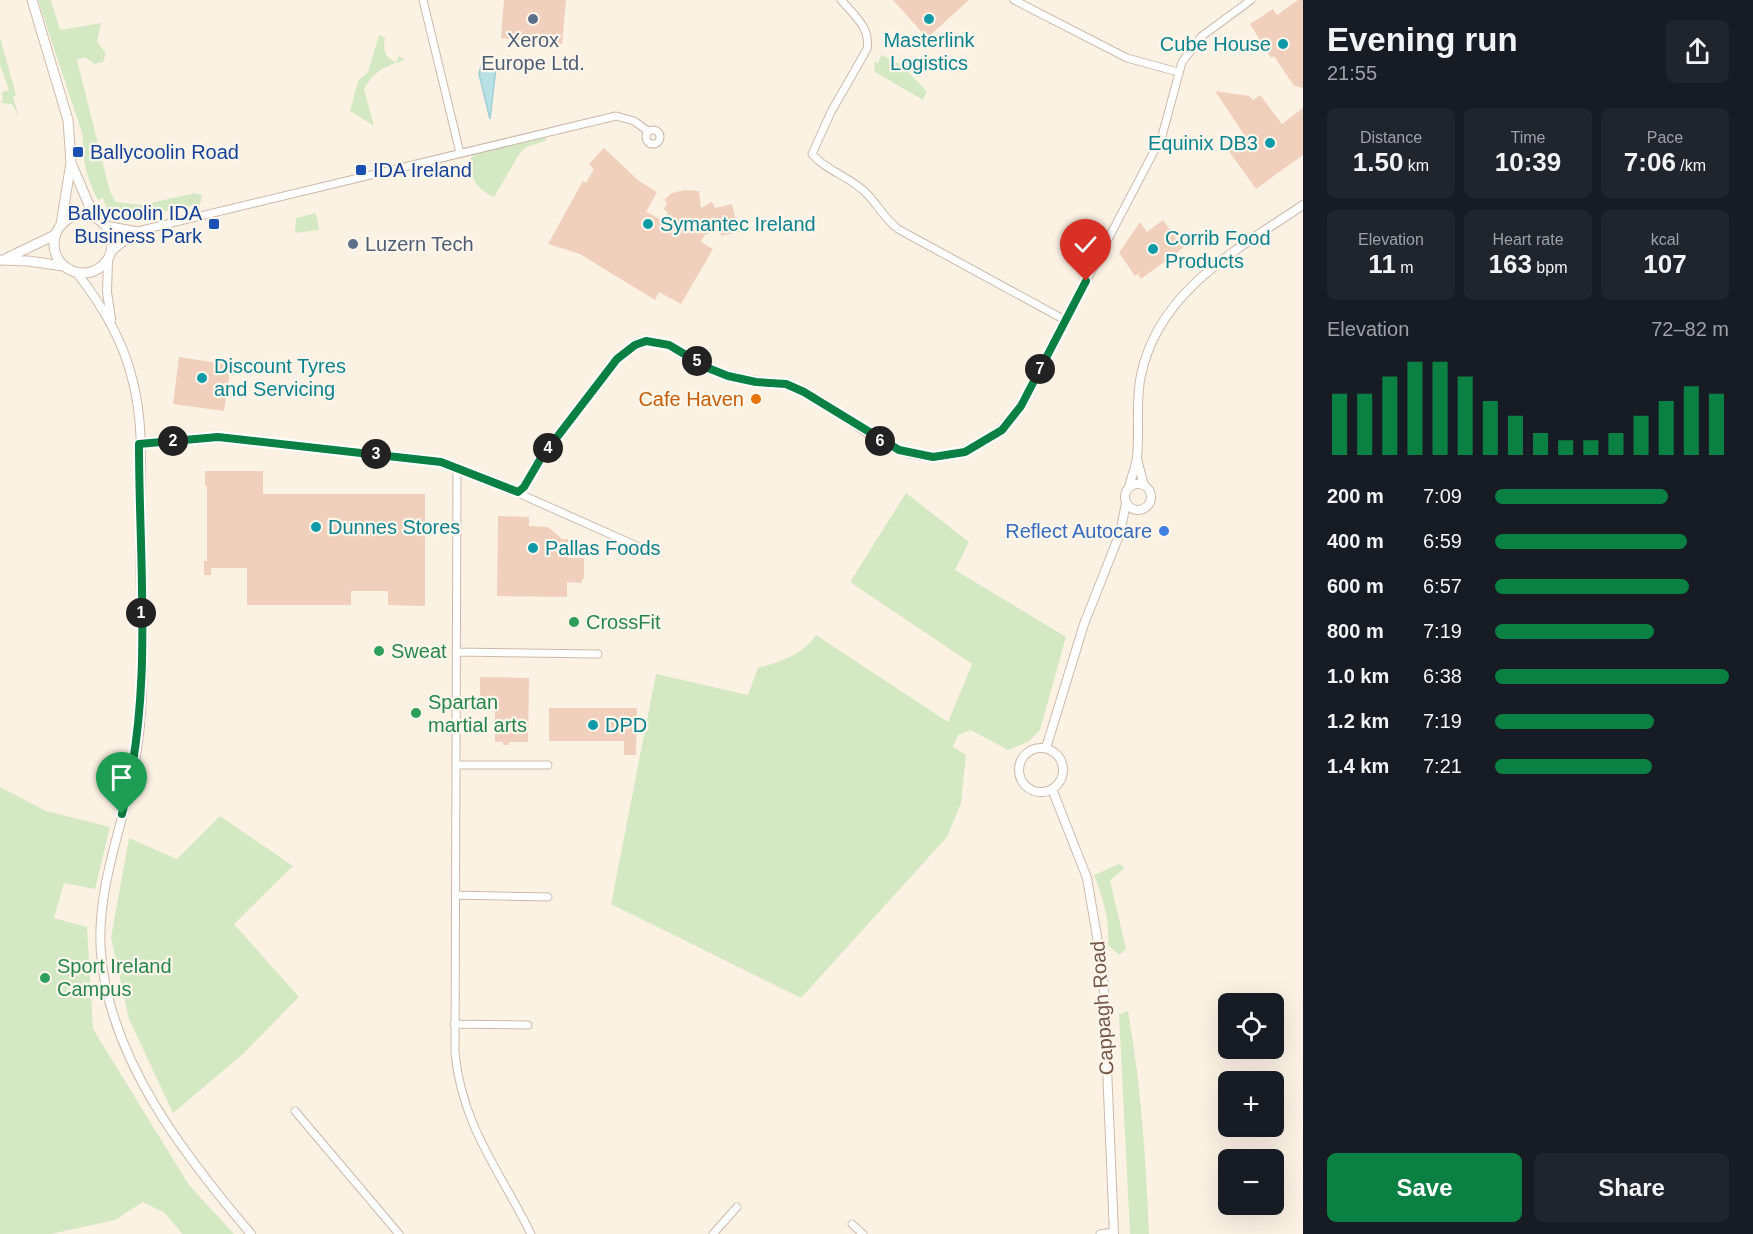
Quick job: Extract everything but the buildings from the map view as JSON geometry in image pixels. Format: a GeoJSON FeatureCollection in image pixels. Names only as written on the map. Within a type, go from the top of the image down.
{"type":"FeatureCollection","features":[{"type":"Feature","properties":{"kind":"main road"},"geometry":{"type":"LineString","coordinates":[[32,0],[68,120],[71,163],[61,224],[55,235],[54,251],[63,266]]}},
{"type":"Feature","properties":{"kind":"main road"},"geometry":{"type":"LineString","coordinates":[[3,260],[63,266],[77,273],[91,273],[110,256],[111,237],[105,225],[94,217],[71,163]]}},
{"type":"Feature","properties":{"kind":"main road"},"geometry":{"type":"LineString","coordinates":[[61,224],[76,216],[94,217]]}},
{"type":"Feature","properties":{"kind":"main road"},"geometry":{"type":"LineString","coordinates":[[3,260],[55,235]]}},
{"type":"Feature","properties":{"kind":"street"},"geometry":{"type":"LineString","coordinates":[[423,0],[460,153]]}},
{"type":"Feature","properties":{"kind":"street"},"geometry":{"type":"LineString","coordinates":[[841,0],[866,31],[869,37],[867,49],[831,112],[812,154],[817,161],[852,181],[867,194],[884,218],[898,229],[1065,321]]}},
{"type":"Feature","properties":{"kind":"street"},"geometry":{"type":"LineString","coordinates":[[1014,0],[1127,58],[1179,72]]}},
{"type":"Feature","properties":{"kind":"street"},"geometry":{"type":"LineString","coordinates":[[518,492],[524,487],[541,458],[617,359],[635,345],[646,341],[664,343],[708,368],[728,376],[756,382],[786,384],[804,392],[899,450],[942,456],[965,452],[1002,430],[1021,406],[1161,136],[1179,72],[1188,54],[1202,36],[1251,0]]}},
{"type":"Feature","properties":{"kind":"street"},"geometry":{"type":"LineString","coordinates":[[105,225],[138,231],[616,117],[634,121],[648,131]]}},
{"type":"Feature","properties":{"kind":"street"},"geometry":{"type":"LineString","coordinates":[[1144,486],[1137,459],[1136,408],[1141,375],[1160,325],[1195,282],[1303,205]]}},
{"type":"Feature","properties":{"kind":"street"},"geometry":{"type":"LineString","coordinates":[[138,231],[110,256],[106,292],[113,328],[134,384],[139,444],[142,696],[133,771],[101,916],[101,954],[115,1020],[140,1075],[173,1136],[252,1234]]}},
{"type":"Feature","properties":{"kind":"street"},"geometry":{"type":"LineString","coordinates":[[77,273],[113,328]]}},
{"type":"Feature","properties":{"kind":"street"},"geometry":{"type":"LineString","coordinates":[[139,444],[218,437],[441,462],[518,492],[639,547]]}},
{"type":"Feature","properties":{"kind":"street"},"geometry":{"type":"LineString","coordinates":[[1046,748],[1084,624],[1120,533],[1126,502],[1125,495],[1137,459]]}},
{"type":"Feature","properties":{"kind":"street"},"geometry":{"type":"LineString","coordinates":[[457,468],[454,1024],[457,1072],[465,1108],[472,1126],[531,1234]]}},
{"type":"Feature","properties":{"kind":"street"},"geometry":{"type":"LineString","coordinates":[[1120,533],[1138,510],[1147,506],[1150,498],[1149,491],[1144,486],[1137,484],[1129,488]]}},
{"type":"Feature","properties":{"kind":"street"},"geometry":{"type":"LineString","coordinates":[[1126,502],[1138,510]]}},
{"type":"Feature","properties":{"kind":"street"},"geometry":{"type":"LineString","coordinates":[[456,652],[598,654]]}},
{"type":"Feature","properties":{"kind":"street"},"geometry":{"type":"LineString","coordinates":[[1046,748],[1058,756],[1062,763],[1061,778],[1052,789],[1035,791],[1028,788],[1020,776],[1020,763],[1023,757],[1034,749],[1046,748]]}},
{"type":"Feature","properties":{"kind":"street"},"geometry":{"type":"LineString","coordinates":[[457,765],[548,765]]}},
{"type":"Feature","properties":{"kind":"street","name":"Cappagh Road"},"geometry":{"type":"LineString","coordinates":[[1052,789],[1087,878],[1102,972],[1114,1233]]}},
{"type":"Feature","properties":{"kind":"street"},"geometry":{"type":"LineString","coordinates":[[456,895],[548,897]]}},
{"type":"Feature","properties":{"kind":"street"},"geometry":{"type":"LineString","coordinates":[[454,1024],[528,1025]]}},
{"type":"Feature","properties":{"kind":"street"},"geometry":{"type":"LineString","coordinates":[[295,1111],[399,1234]]}},
{"type":"Feature","properties":{"kind":"street"},"geometry":{"type":"LineString","coordinates":[[713,1234],[737,1207]]}},
{"type":"Feature","properties":{"kind":"street"},"geometry":{"type":"LineString","coordinates":[[852,1224],[863,1234]]}},
{"type":"Feature","properties":{"kind":"street"},"geometry":{"type":"LineString","coordinates":[[1100,1234],[1114,1233]]}},
{"type":"Feature","properties":{"kind":"green space"},"geometry":{"type":"Polygon","coordinates":[[[38,0],[51,0],[60,30],[101,23],[97,42],[106,53],[103,62],[94,64],[85,57],[77,60],[110,192],[116,202],[142,205],[195,193],[202,195],[200,204],[123,220],[108,212],[103,198],[98,200],[86,169],[83,136],[38,0]]]}},
{"type":"Feature","properties":{"kind":"green space"},"geometry":{"type":"Polygon","coordinates":[[[379,35],[385,38],[384,49],[389,58],[396,62],[399,56],[405,60],[381,70],[364,89],[374,126],[350,111],[358,81],[368,72],[379,35]]]}},
{"type":"Feature","properties":{"kind":"green space"},"geometry":{"type":"Polygon","coordinates":[[[0,37],[16,95],[13,97],[19,117],[12,104],[0,103],[3,99],[2,92],[9,90],[0,65],[0,37]]]}},
{"type":"Feature","properties":{"kind":"green space"},"geometry":{"type":"Polygon","coordinates":[[[881,55],[902,65],[927,92],[923,100],[875,72],[874,62],[878,63],[881,55]]]}},
{"type":"Feature","properties":{"kind":"green space"},"geometry":{"type":"Polygon","coordinates":[[[546,137],[546,141],[526,147],[520,153],[494,197],[484,192],[474,180],[467,165],[474,154],[546,137]]]}},
{"type":"Feature","properties":{"kind":"green space"},"geometry":{"type":"Polygon","coordinates":[[[316,213],[319,230],[295,233],[296,218],[316,213]]]}},
{"type":"Feature","properties":{"kind":"green space"},"geometry":{"type":"Polygon","coordinates":[[[906,493],[969,542],[955,570],[1066,637],[1040,730],[1028,742],[1008,750],[971,730],[958,735],[953,747],[966,755],[961,803],[947,837],[801,998],[611,904],[656,674],[748,695],[758,668],[783,660],[798,652],[816,635],[948,722],[972,664],[850,582],[906,493]]]}},
{"type":"Feature","properties":{"kind":"green space","name":"Sport Ireland Campus"},"geometry":{"type":"Polygon","coordinates":[[[0,787],[46,811],[110,827],[95,889],[64,883],[54,918],[87,927],[93,1029],[189,1185],[234,1234],[182,1234],[165,1213],[143,1202],[115,1220],[51,1234],[0,1234],[0,787]]]}},
{"type":"Feature","properties":{"kind":"green space"},"geometry":{"type":"Polygon","coordinates":[[[220,816],[293,866],[234,924],[299,997],[242,1055],[173,1113],[129,1019],[111,938],[129,838],[177,859],[220,816]]]}},
{"type":"Feature","properties":{"kind":"green space"},"geometry":{"type":"Polygon","coordinates":[[[1119,864],[1125,868],[1110,880],[1126,949],[1119,955],[1108,945],[1105,909],[1094,875],[1119,864]]]}},
{"type":"Feature","properties":{"kind":"green space"},"geometry":{"type":"Polygon","coordinates":[[[1128,1011],[1142,1122],[1149,1234],[1130,1234],[1119,1014],[1128,1011]]]}},
{"type":"Feature","properties":{"kind":"water"},"geometry":{"type":"Polygon","coordinates":[[[481,66],[496,68],[490,119],[479,74],[481,66]]]}},
{"type":"Feature","properties":{"kind":"place","name":"Xerox Europe Ltd."},"geometry":{"type":"Point","coordinates":[533,19]}},
{"type":"Feature","properties":{"kind":"place","name":"Masterlink Logistics"},"geometry":{"type":"Point","coordinates":[929,19]}},
{"type":"Feature","properties":{"kind":"place","name":"Cube House"},"geometry":{"type":"Point","coordinates":[1283,44]}},
{"type":"Feature","properties":{"kind":"place","name":"Equinix DB3"},"geometry":{"type":"Point","coordinates":[1270,143]}},
{"type":"Feature","properties":{"kind":"place","name":"Ballycoolin Road"},"geometry":{"type":"Point","coordinates":[78,152]}},
{"type":"Feature","properties":{"kind":"place","name":"IDA Ireland"},"geometry":{"type":"Point","coordinates":[361,170]}},
{"type":"Feature","properties":{"kind":"place","name":"Ballycoolin IDA Business Park"},"geometry":{"type":"Point","coordinates":[214,224]}},
{"type":"Feature","properties":{"kind":"place","name":"Symantec Ireland"},"geometry":{"type":"Point","coordinates":[648,224]}},
{"type":"Feature","properties":{"kind":"place","name":"Luzern Tech"},"geometry":{"type":"Point","coordinates":[353,244]}},
{"type":"Feature","properties":{"kind":"place","name":"Corrib Food Products"},"geometry":{"type":"Point","coordinates":[1153,249]}},
{"type":"Feature","properties":{"kind":"place","name":"Discount Tyres and Servicing"},"geometry":{"type":"Point","coordinates":[202,378]}},
{"type":"Feature","properties":{"kind":"place","name":"Cafe Haven"},"geometry":{"type":"Point","coordinates":[756,399]}},
{"type":"Feature","properties":{"kind":"place","name":"Dunnes Stores"},"geometry":{"type":"Point","coordinates":[316,527]}},
{"type":"Feature","properties":{"kind":"place","name":"Reflect Autocare"},"geometry":{"type":"Point","coordinates":[1164,531]}},
{"type":"Feature","properties":{"kind":"place","name":"Pallas Foods"},"geometry":{"type":"Point","coordinates":[533,548]}},
{"type":"Feature","properties":{"kind":"place","name":"CrossFit"},"geometry":{"type":"Point","coordinates":[574,622]}},
{"type":"Feature","properties":{"kind":"place","name":"Sweat"},"geometry":{"type":"Point","coordinates":[379,651]}},
{"type":"Feature","properties":{"kind":"place","name":"Spartan martial arts"},"geometry":{"type":"Point","coordinates":[416,713]}},
{"type":"Feature","properties":{"kind":"place","name":"DPD"},"geometry":{"type":"Point","coordinates":[593,725]}},
{"type":"Feature","properties":{"kind":"place","name":"Sport Ireland Campus"},"geometry":{"type":"Point","coordinates":[45,978]}},
{"type":"Feature","properties":{"kind":"route"},"geometry":{"type":"LineString","coordinates":[[122,814],[133,771],[142,696],[139,444],[218,437],[441,462],[509,491],[518,492],[524,487],[533,468],[617,359],[626,350],[646,341],[669,345],[708,368],[728,376],[756,382],[786,384],[804,392],[885,444],[899,450],[933,457],[950,456],[965,452],[988,440],[1002,430],[1012,418],[1021,406],[1086,281]]}}]}
